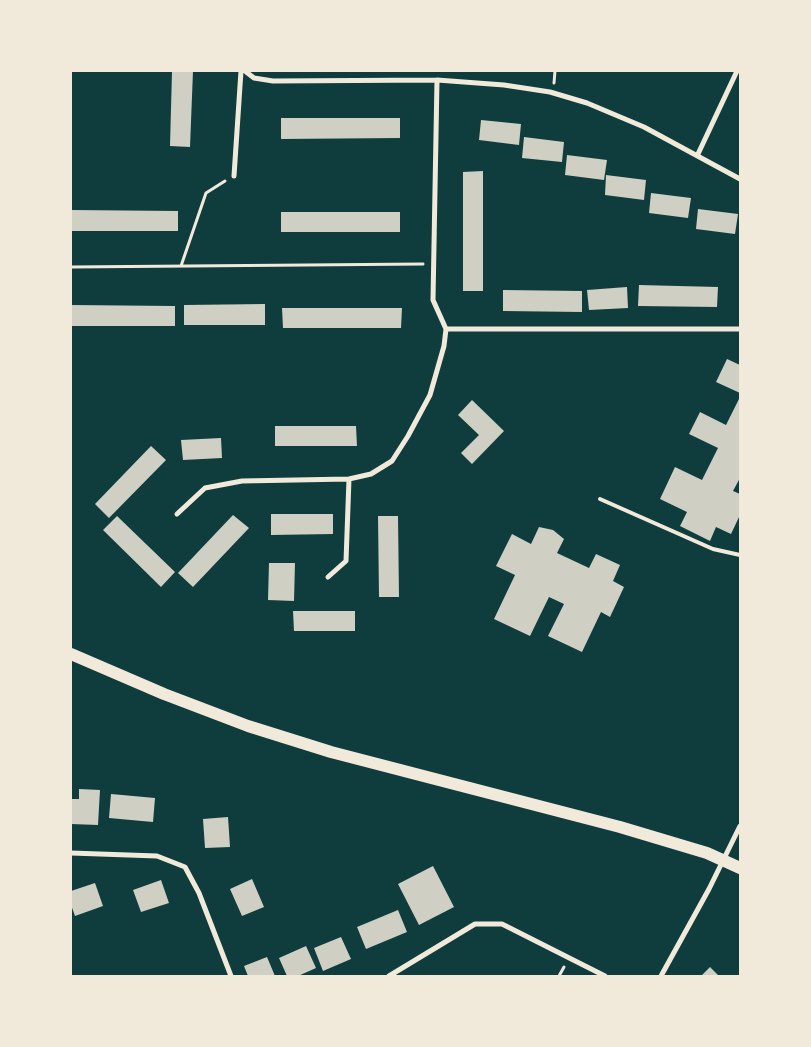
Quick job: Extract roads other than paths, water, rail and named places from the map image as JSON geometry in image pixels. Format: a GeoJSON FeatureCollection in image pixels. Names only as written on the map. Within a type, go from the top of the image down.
{"type":"FeatureCollection","features":[{"type":"Feature","properties":{"kind":"main road"},"geometry":{"type":"LineString","coordinates":[[71,654],[164,694],[248,726],[331,752],[553,809],[707,853],[740,868]]}},
{"type":"Feature","properties":{"kind":"street"},"geometry":{"type":"LineString","coordinates":[[234,176],[243,71],[254,78],[272,82],[437,80],[504,85],[550,92],[587,103],[644,127],[698,154],[740,179]]}},
{"type":"Feature","properties":{"kind":"street"},"geometry":{"type":"LineString","coordinates":[[698,154],[737,71]]}},
{"type":"Feature","properties":{"kind":"street"},"geometry":{"type":"LineString","coordinates":[[177,514],[205,488],[242,481],[349,479],[371,474],[392,461],[408,436],[430,395],[444,346],[446,329],[433,300],[437,80]]}},
{"type":"Feature","properties":{"kind":"street"},"geometry":{"type":"LineString","coordinates":[[446,329],[740,329]]}},
{"type":"Feature","properties":{"kind":"street"},"geometry":{"type":"LineString","coordinates":[[328,577],[346,561],[349,479]]}},
{"type":"Feature","properties":{"kind":"street"},"geometry":{"type":"LineString","coordinates":[[661,976],[709,889],[740,826]]}},
{"type":"Feature","properties":{"kind":"street"},"geometry":{"type":"LineString","coordinates":[[71,853],[157,856],[185,867],[199,893],[231,976]]}},
{"type":"Feature","properties":{"kind":"street"},"geometry":{"type":"LineString","coordinates":[[389,976],[398,974],[475,924],[502,924],[606,976]]}},
{"type":"Feature","properties":{"kind":"lane"},"geometry":{"type":"LineString","coordinates":[[600,499],[713,548],[740,556]]}}]}
